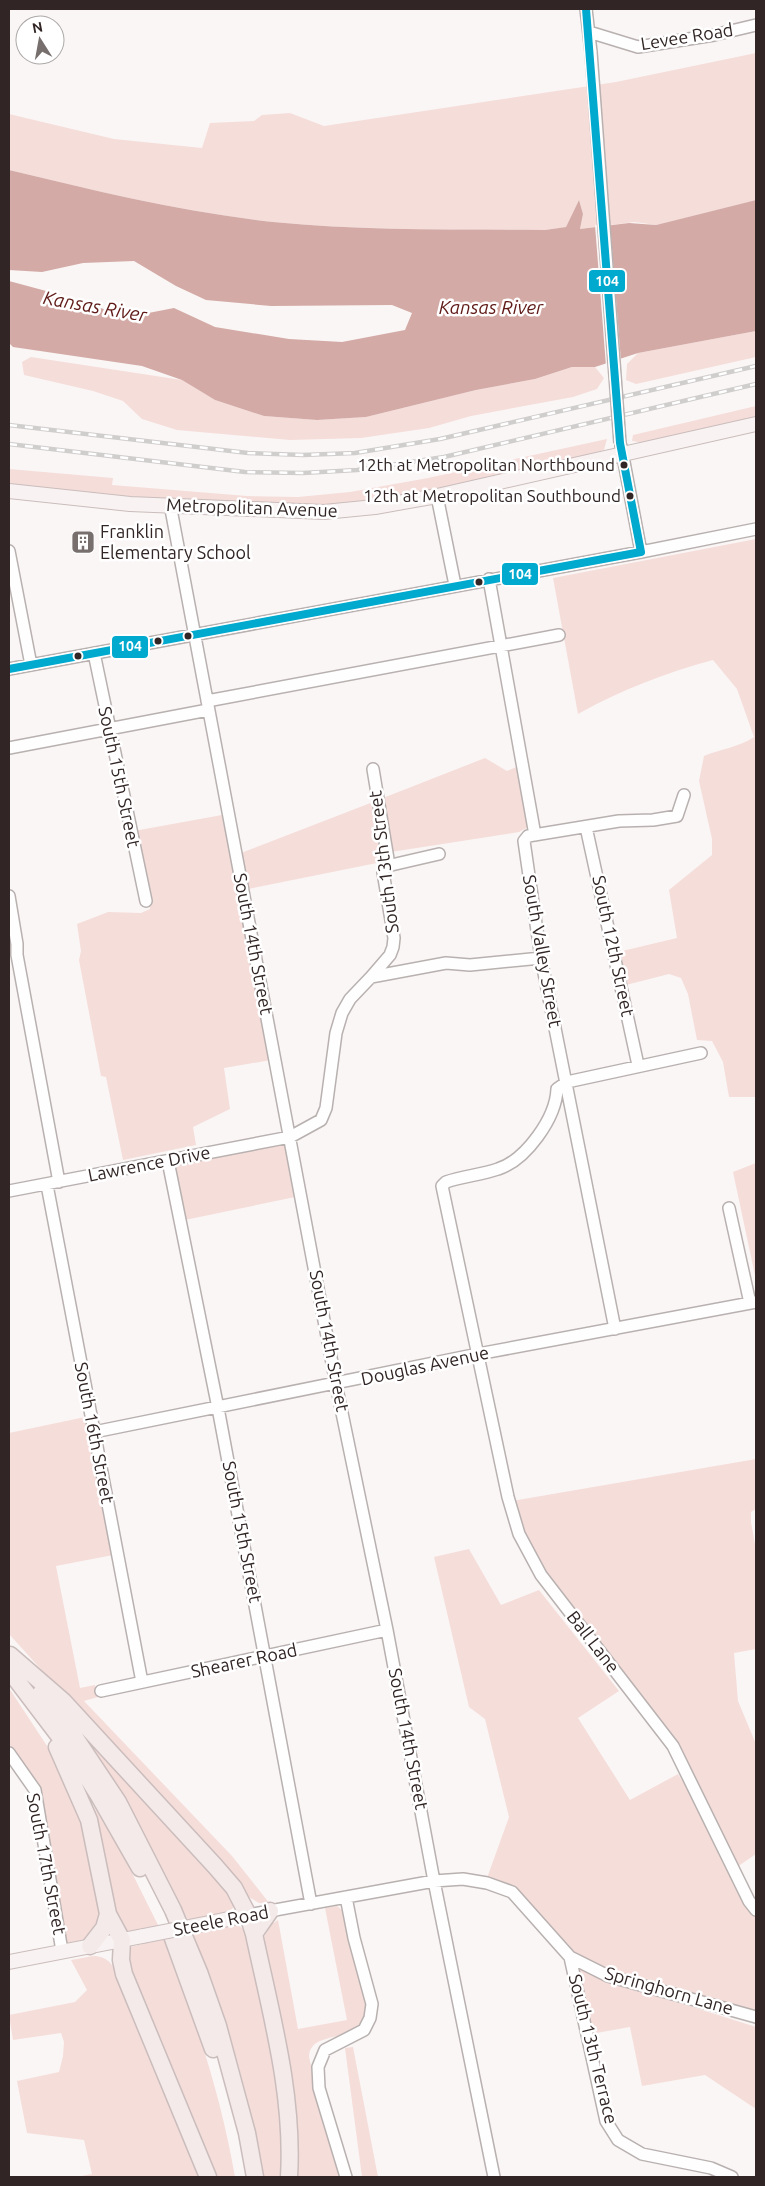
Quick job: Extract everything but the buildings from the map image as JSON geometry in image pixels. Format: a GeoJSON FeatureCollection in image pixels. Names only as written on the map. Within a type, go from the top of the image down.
{"type":"FeatureCollection","features":[{"type":"Feature","properties":{"kind":"highway"},"geometry":{"type":"LineString","coordinates":[[9,1660],[37,1708],[67,1767],[89,1820],[108,1914],[122,1940],[120,1960],[124,1974],[208,2177]]}},
{"type":"Feature","properties":{"kind":"highway"},"geometry":{"type":"LineString","coordinates":[[9,1660],[63,1701],[234,1888],[248,1915],[254,1934],[280,2054],[285,2089],[290,2160],[289,2177]]}},
{"type":"Feature","properties":{"kind":"highway"},"geometry":{"type":"LineString","coordinates":[[9,1660],[62,1718],[118,1802],[173,1910],[199,1972],[218,2026],[244,2124],[255,2177]]}},
{"type":"Feature","properties":{"kind":"highway"},"geometry":{"type":"LineString","coordinates":[[37,1708],[72,1753],[99,1796],[156,1898],[209,2034],[240,2145],[244,2177]]}},
{"type":"Feature","properties":{"kind":"highway"},"geometry":{"type":"LineString","coordinates":[[254,1934],[270,1911]]}},
{"type":"Feature","properties":{"kind":"highway"},"geometry":{"type":"LineString","coordinates":[[90,1946],[104,1928],[108,1914]]}},
{"type":"Feature","properties":{"kind":"main road","name":"Metropolitan Avenue"},"geometry":{"type":"LineString","coordinates":[[9,491],[90,501],[324,512],[375,507],[437,496],[621,449],[756,424]]}},
{"type":"Feature","properties":{"kind":"main road","name":"Steele Road"},"geometry":{"type":"LineString","coordinates":[[9,1962],[248,1915]]}},
{"type":"Feature","properties":{"kind":"street"},"geometry":{"type":"LineString","coordinates":[[586,9],[591,52],[621,449],[641,552]]}},
{"type":"Feature","properties":{"kind":"street","name":"Levee Road"},"geometry":{"type":"LineString","coordinates":[[589,32],[638,47],[714,35],[756,25]]}},
{"type":"Feature","properties":{"kind":"street"},"geometry":{"type":"LineString","coordinates":[[437,496],[455,585]]}},
{"type":"Feature","properties":{"kind":"street","name":"South 14th Street"},"geometry":{"type":"LineString","coordinates":[[170,504],[336,1384],[388,1630],[434,1881],[494,2177]]}},
{"type":"Feature","properties":{"kind":"street"},"geometry":{"type":"LineString","coordinates":[[9,669],[194,636],[756,529]]}},
{"type":"Feature","properties":{"kind":"street"},"geometry":{"type":"LineString","coordinates":[[9,551],[31,664]]}},
{"type":"Feature","properties":{"kind":"street"},"geometry":{"type":"LineString","coordinates":[[489,579],[535,835],[677,816],[684,795]]}},
{"type":"Feature","properties":{"kind":"street"},"geometry":{"type":"LineString","coordinates":[[9,748],[109,730],[208,706],[559,635]]}},
{"type":"Feature","properties":{"kind":"street","name":"South 15th Street"},"geometry":{"type":"LineString","coordinates":[[94,654],[146,901]]}},
{"type":"Feature","properties":{"kind":"street","name":"South 13th Street"},"geometry":{"type":"LineString","coordinates":[[290,1137],[321,1120],[326,1108],[336,1033],[342,1013],[350,999],[390,955],[393,947],[394,938],[383,872],[387,866],[388,859],[373,769]]}},
{"type":"Feature","properties":{"kind":"street","name":"South 12th Street"},"geometry":{"type":"LineString","coordinates":[[586,827],[638,1065]]}},
{"type":"Feature","properties":{"kind":"street","name":"South Valley Street"},"geometry":{"type":"LineString","coordinates":[[535,835],[526,838],[524,843],[541,958],[615,1329]]}},
{"type":"Feature","properties":{"kind":"street"},"geometry":{"type":"LineString","coordinates":[[387,866],[439,854]]}},
{"type":"Feature","properties":{"kind":"street"},"geometry":{"type":"LineString","coordinates":[[9,896],[17,955],[59,1182]]}},
{"type":"Feature","properties":{"kind":"street"},"geometry":{"type":"LineString","coordinates":[[9,942],[17,955]]}},
{"type":"Feature","properties":{"kind":"street"},"geometry":{"type":"LineString","coordinates":[[370,977],[446,963],[470,965],[541,958]]}},
{"type":"Feature","properties":{"kind":"street"},"geometry":{"type":"LineString","coordinates":[[478,1354],[442,1186],[446,1182],[500,1168],[515,1160],[544,1128],[556,1102],[557,1089],[567,1082],[638,1065],[701,1053]]}},
{"type":"Feature","properties":{"kind":"street","name":"Lawrence Drive"},"geometry":{"type":"LineString","coordinates":[[9,1192],[290,1137]]}},
{"type":"Feature","properties":{"kind":"street","name":"South 15th Street"},"geometry":{"type":"LineString","coordinates":[[168,1161],[218,1408],[311,1904]]}},
{"type":"Feature","properties":{"kind":"street","name":"South 16th Street"},"geometry":{"type":"LineString","coordinates":[[47,1185],[142,1682]]}},
{"type":"Feature","properties":{"kind":"street"},"geometry":{"type":"LineString","coordinates":[[729,1208],[753,1303]]}},
{"type":"Feature","properties":{"kind":"street","name":"Douglas Avenue"},"geometry":{"type":"LineString","coordinates":[[94,1432],[478,1354],[753,1303]]}},
{"type":"Feature","properties":{"kind":"street","name":"Ball Lane"},"geometry":{"type":"LineString","coordinates":[[478,1354],[508,1497],[519,1534],[541,1575],[673,1746],[749,1901],[756,1910]]}},
{"type":"Feature","properties":{"kind":"street","name":"Shearer Road"},"geometry":{"type":"LineString","coordinates":[[101,1690],[388,1630]]}},
{"type":"Feature","properties":{"kind":"street","name":"South 17th Street"},"geometry":{"type":"LineString","coordinates":[[9,1753],[35,1790],[62,1951]]}},
{"type":"Feature","properties":{"kind":"street","name":"Springhorn Lane"},"geometry":{"type":"LineString","coordinates":[[434,1881],[463,1879],[512,1892],[570,1957],[608,1976],[756,2017]]}},
{"type":"Feature","properties":{"kind":"street","name":"Steele Road"},"geometry":{"type":"LineString","coordinates":[[248,1915],[434,1881]]}},
{"type":"Feature","properties":{"kind":"street"},"geometry":{"type":"LineString","coordinates":[[346,1897],[354,1938],[372,2004],[370,2018],[364,2030],[325,2050],[318,2067],[319,2088],[346,2177]]}},
{"type":"Feature","properties":{"kind":"street","name":"South 13th Terrace"},"geometry":{"type":"LineString","coordinates":[[570,1957],[606,2121],[618,2140],[642,2154],[711,2168],[732,2177]]}},
{"type":"Feature","properties":{"kind":"shaded area"},"geometry":{"type":"Polygon","coordinates":[[[756,53],[756,200],[656,225],[634,222],[580,229],[583,214],[579,200],[566,227],[545,230],[409,229],[307,225],[239,218],[173,207],[9,170],[9,114],[114,139],[202,148],[210,123],[254,121],[262,115],[290,113],[324,126],[616,82],[756,53]]]}},
{"type":"Feature","properties":{"kind":"shaded area"},"geometry":{"type":"Polygon","coordinates":[[[756,331],[756,357],[636,384],[626,380],[627,364],[638,353],[756,331]]]}},
{"type":"Feature","properties":{"kind":"shaded area"},"geometry":{"type":"Polygon","coordinates":[[[31,357],[182,380],[215,400],[264,416],[317,420],[366,417],[476,390],[535,379],[572,367],[595,367],[604,378],[597,389],[573,397],[471,416],[429,428],[361,438],[290,440],[177,430],[142,419],[123,401],[93,391],[24,375],[22,362],[31,357]]]}},
{"type":"Feature","properties":{"kind":"shaded area"},"geometry":{"type":"Polygon","coordinates":[[[756,406],[756,417],[644,443],[632,441],[633,435],[756,406]]]}},
{"type":"Feature","properties":{"kind":"shaded area"},"geometry":{"type":"Polygon","coordinates":[[[607,439],[604,450],[573,459],[444,488],[381,500],[329,506],[213,504],[9,486],[9,469],[113,478],[112,485],[247,496],[298,497],[350,492],[428,478],[607,439]]]}},
{"type":"Feature","properties":{"kind":"shaded area"},"geometry":{"type":"Polygon","coordinates":[[[756,539],[756,1097],[729,1097],[723,1062],[712,1041],[697,1040],[688,994],[681,978],[669,974],[626,985],[618,952],[677,938],[669,890],[712,855],[712,839],[699,781],[704,756],[736,746],[754,737],[737,689],[713,660],[644,683],[610,697],[578,714],[553,578],[756,539]]]}},
{"type":"Feature","properties":{"kind":"shaded area"},"geometry":{"type":"Polygon","coordinates":[[[485,758],[507,771],[519,766],[528,827],[519,832],[391,852],[383,798],[485,758]]]}},
{"type":"Feature","properties":{"kind":"shaded area"},"geometry":{"type":"Polygon","coordinates":[[[373,802],[382,860],[377,863],[248,889],[241,853],[373,802]]]}},
{"type":"Feature","properties":{"kind":"shaded area"},"geometry":{"type":"Polygon","coordinates":[[[222,815],[271,1060],[224,1068],[230,1109],[193,1127],[196,1145],[123,1160],[106,1077],[101,1076],[79,960],[81,951],[77,924],[108,912],[141,913],[150,909],[134,831],[222,815]]]}},
{"type":"Feature","properties":{"kind":"shaded area"},"geometry":{"type":"Polygon","coordinates":[[[281,1143],[286,1147],[295,1197],[185,1220],[175,1167],[177,1165],[281,1143]]]}},
{"type":"Feature","properties":{"kind":"shaded area"},"geometry":{"type":"Polygon","coordinates":[[[756,1163],[756,1280],[733,1172],[756,1163]]]}},
{"type":"Feature","properties":{"kind":"shaded area"},"geometry":{"type":"Polygon","coordinates":[[[85,1417],[113,1555],[56,1566],[80,1688],[95,1685],[98,1697],[84,1701],[232,1856],[270,1904],[259,1903],[244,1894],[9,1634],[9,1433],[85,1417]]]}},
{"type":"Feature","properties":{"kind":"shaded area"},"geometry":{"type":"Polygon","coordinates":[[[756,1459],[756,1509],[751,1512],[751,1522],[756,1550],[756,1649],[734,1653],[738,1701],[756,1744],[756,1854],[737,1867],[673,1741],[545,1576],[520,1529],[512,1501],[756,1459]]]}},
{"type":"Feature","properties":{"kind":"shaded area"},"geometry":{"type":"Polygon","coordinates":[[[469,1549],[501,1605],[539,1590],[619,1691],[578,1718],[630,1800],[678,1774],[701,1811],[748,1906],[756,1916],[756,2015],[614,1973],[575,1955],[487,1878],[509,1817],[485,1719],[469,1707],[434,1557],[469,1549]]]}},
{"type":"Feature","properties":{"kind":"shaded area"},"geometry":{"type":"Polygon","coordinates":[[[9,1688],[49,1749],[80,1816],[101,1915],[100,1922],[88,1941],[67,1945],[64,1943],[32,1781],[9,1746],[9,1688]]]}},
{"type":"Feature","properties":{"kind":"shaded area"},"geometry":{"type":"Polygon","coordinates":[[[78,1728],[211,1867],[233,1900],[233,1908],[228,1913],[189,1922],[141,1828],[78,1728]]]}},
{"type":"Feature","properties":{"kind":"shaded area"},"geometry":{"type":"Polygon","coordinates":[[[84,1791],[119,1847],[159,1927],[127,1932],[113,1913],[84,1791]]]}},
{"type":"Feature","properties":{"kind":"shaded area"},"geometry":{"type":"Polygon","coordinates":[[[337,1906],[343,1911],[363,1979],[366,1993],[366,2015],[361,2024],[353,2030],[317,2042],[309,2056],[323,2124],[340,2177],[293,2177],[264,1937],[272,1924],[278,1920],[298,2029],[347,2020],[325,1908],[337,1906]]]}},
{"type":"Feature","properties":{"kind":"shaded area"},"geometry":{"type":"Polygon","coordinates":[[[238,1925],[247,1932],[279,2077],[285,2177],[264,2177],[235,2053],[192,1933],[238,1925]]]}},
{"type":"Feature","properties":{"kind":"shaded area"},"geometry":{"type":"Polygon","coordinates":[[[164,1939],[215,2086],[235,2177],[213,2177],[127,1969],[128,1950],[130,1947],[164,1939]]]}},
{"type":"Feature","properties":{"kind":"shaded area"},"geometry":{"type":"Polygon","coordinates":[[[93,1956],[106,1959],[119,1977],[203,2177],[76,2177],[92,2174],[84,2140],[27,2133],[17,2081],[59,2072],[64,2042],[61,2033],[13,2040],[9,2015],[75,2002],[87,1990],[71,1960],[93,1956]]]}},
{"type":"Feature","properties":{"kind":"shaded area"},"geometry":{"type":"Polygon","coordinates":[[[580,1968],[617,1983],[756,2027],[756,2109],[705,2075],[642,2086],[630,2027],[591,2034],[578,1972],[580,1968]]]}},
{"type":"Feature","properties":{"kind":"shaded area"},"geometry":{"type":"Polygon","coordinates":[[[353,2047],[378,2177],[362,2177],[345,2048],[353,2047]]]}},
{"type":"Feature","properties":{"kind":"water","name":"Kansas River"},"geometry":{"type":"Polygon","coordinates":[[[9,170],[107,193],[206,213],[273,222],[341,227],[545,230],[566,227],[579,200],[583,214],[580,229],[629,223],[656,225],[756,200],[756,331],[638,353],[595,367],[572,367],[535,379],[476,390],[366,417],[317,420],[264,416],[215,400],[182,380],[142,366],[13,347],[9,343],[9,281],[61,295],[128,317],[174,308],[215,327],[289,339],[342,342],[405,330],[412,313],[392,305],[271,306],[206,300],[176,286],[134,261],[83,263],[42,272],[9,270],[9,170]]]}},
{"type":"Feature","properties":{"kind":"pier"},"geometry":{"type":"Polygon","coordinates":[[[610,223],[621,361],[606,366],[595,225],[610,223]]]}},
{"type":"Feature","properties":{"kind":"railway"},"geometry":{"type":"LineString","coordinates":[[9,425],[248,453],[303,455],[355,453],[440,439],[756,366]]}},
{"type":"Feature","properties":{"kind":"railway"},"geometry":{"type":"LineString","coordinates":[[9,444],[245,472],[303,473],[357,470],[444,457],[756,384]]}},
{"type":"Feature","properties":{"kind":"transit line","name":"104"},"geometry":{"type":"LineString","coordinates":[[586,9],[620,443],[641,552]]}},
{"type":"Feature","properties":{"kind":"transit line","name":"104"},"geometry":{"type":"LineString","coordinates":[[9,669],[641,552]]}},
{"type":"Feature","properties":{"kind":"place","name":"12th at Metropolitan Northbound"},"geometry":{"type":"Point","coordinates":[624,465]}},
{"type":"Feature","properties":{"kind":"place","name":"12th at Metropolitan Southbound"},"geometry":{"type":"Point","coordinates":[630,496]}},
{"type":"Feature","properties":{"kind":"place","name":"Franklin Elementary School"},"geometry":{"type":"Point","coordinates":[83,542]}}]}
